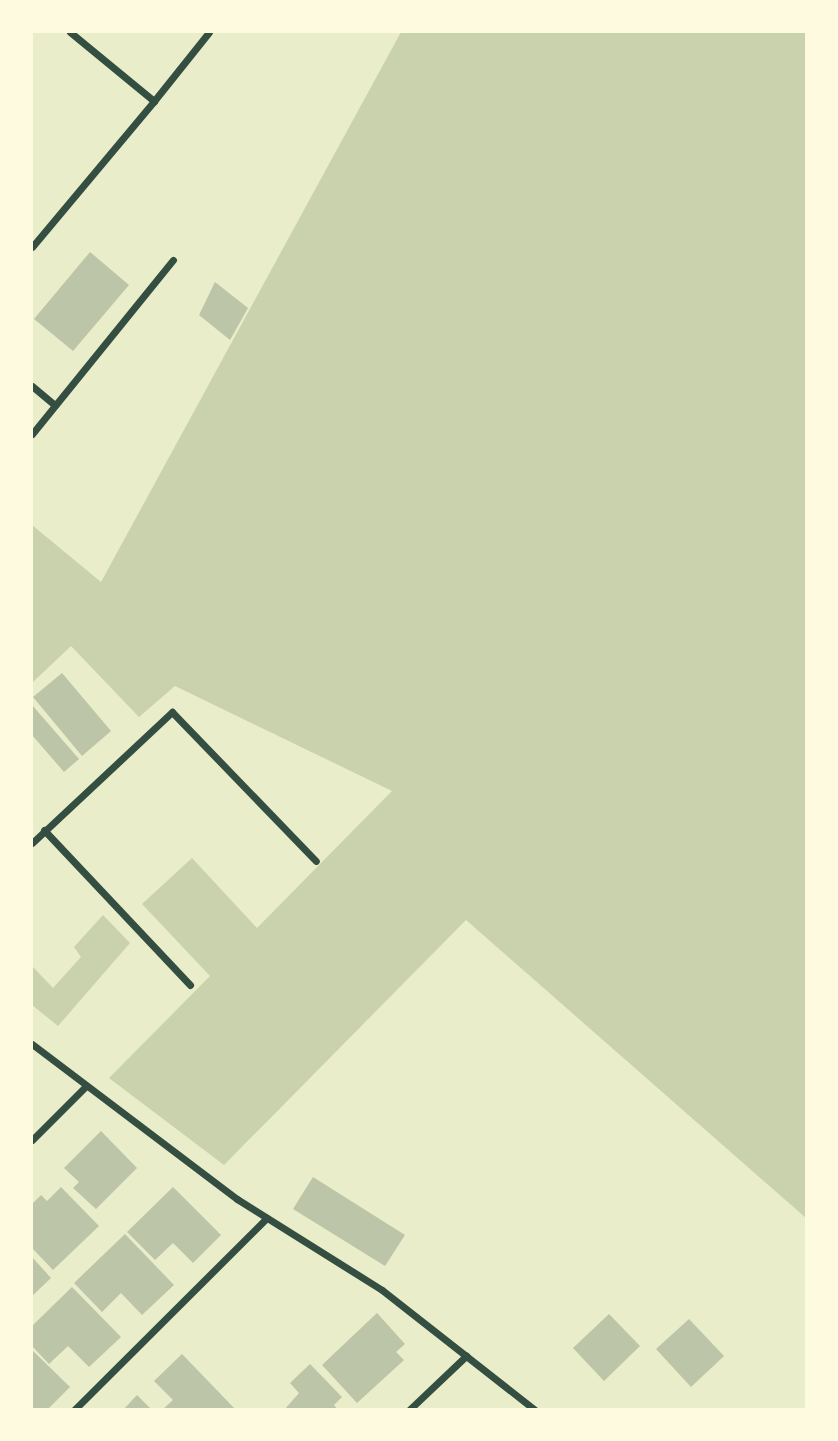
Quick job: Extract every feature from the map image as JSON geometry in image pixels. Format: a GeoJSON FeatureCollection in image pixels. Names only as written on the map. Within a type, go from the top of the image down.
{"type":"FeatureCollection","features":[{"type":"Feature","properties":{"kind":"street"},"geometry":{"type":"LineString","coordinates":[[70,32],[154,101]]}},
{"type":"Feature","properties":{"kind":"street"},"geometry":{"type":"LineString","coordinates":[[32,247],[209,32]]}},
{"type":"Feature","properties":{"kind":"street"},"geometry":{"type":"LineString","coordinates":[[32,434],[173,260]]}},
{"type":"Feature","properties":{"kind":"street"},"geometry":{"type":"LineString","coordinates":[[32,386],[55,405]]}},
{"type":"Feature","properties":{"kind":"street"},"geometry":{"type":"LineString","coordinates":[[32,843],[172,712],[316,861]]}},
{"type":"Feature","properties":{"kind":"street"},"geometry":{"type":"LineString","coordinates":[[44,830],[190,985]]}},
{"type":"Feature","properties":{"kind":"street"},"geometry":{"type":"LineString","coordinates":[[32,1044],[267,1218],[382,1290],[535,1409]]}},
{"type":"Feature","properties":{"kind":"street"},"geometry":{"type":"LineString","coordinates":[[32,1139],[86,1086]]}},
{"type":"Feature","properties":{"kind":"street"},"geometry":{"type":"LineString","coordinates":[[74,1409],[267,1218]]}},
{"type":"Feature","properties":{"kind":"street"},"geometry":{"type":"LineString","coordinates":[[409,1409],[466,1356]]}},
{"type":"Feature","properties":{"kind":"green space"},"geometry":{"type":"Polygon","coordinates":[[[401,32],[806,32],[806,1218],[466,920],[224,1165],[109,1078],[210,976],[142,904],[192,858],[257,928],[392,791],[175,686],[139,717],[71,646],[32,683],[32,525],[101,582],[401,32]]]}},
{"type":"Feature","properties":{"kind":"green space"},"geometry":{"type":"Polygon","coordinates":[[[103,915],[130,943],[58,1026],[32,1005],[32,966],[53,988],[81,957],[74,947],[103,915]]]}},
{"type":"Feature","properties":{"kind":"building"},"geometry":{"type":"Polygon","coordinates":[[[90,252],[129,285],[73,351],[34,319],[90,252]]]}},
{"type":"Feature","properties":{"kind":"building"},"geometry":{"type":"Polygon","coordinates":[[[215,282],[248,308],[230,340],[199,315],[215,282]]]}},
{"type":"Feature","properties":{"kind":"building"},"geometry":{"type":"Polygon","coordinates":[[[62,673],[111,731],[82,756],[33,697],[62,673]]]}},
{"type":"Feature","properties":{"kind":"building"},"geometry":{"type":"Polygon","coordinates":[[[32,705],[79,759],[64,772],[32,735],[32,705]]]}},
{"type":"Feature","properties":{"kind":"building"},"geometry":{"type":"Polygon","coordinates":[[[101,1131],[137,1168],[96,1209],[73,1188],[79,1182],[64,1168],[101,1131]]]}},
{"type":"Feature","properties":{"kind":"building"},"geometry":{"type":"Polygon","coordinates":[[[313,1177],[405,1235],[385,1266],[293,1209],[313,1177]]]}},
{"type":"Feature","properties":{"kind":"building"},"geometry":{"type":"Polygon","coordinates":[[[61,1187],[99,1226],[53,1270],[32,1248],[32,1204],[41,1195],[47,1201],[61,1187]]]}},
{"type":"Feature","properties":{"kind":"building"},"geometry":{"type":"Polygon","coordinates":[[[173,1187],[221,1235],[193,1263],[173,1243],[155,1260],[127,1232],[173,1187]]]}},
{"type":"Feature","properties":{"kind":"building"},"geometry":{"type":"Polygon","coordinates":[[[125,1234],[174,1285],[142,1315],[121,1293],[102,1312],[74,1283],[125,1234]]]}},
{"type":"Feature","properties":{"kind":"building"},"geometry":{"type":"Polygon","coordinates":[[[32,1257],[51,1278],[32,1296],[32,1257]]]}},
{"type":"Feature","properties":{"kind":"building"},"geometry":{"type":"Polygon","coordinates":[[[72,1287],[121,1337],[89,1367],[68,1346],[49,1364],[32,1346],[32,1326],[72,1287]]]}},
{"type":"Feature","properties":{"kind":"building"},"geometry":{"type":"Polygon","coordinates":[[[377,1313],[405,1344],[396,1352],[404,1360],[357,1403],[322,1365],[377,1313]]]}},
{"type":"Feature","properties":{"kind":"building"},"geometry":{"type":"Polygon","coordinates":[[[609,1314],[640,1346],[604,1381],[573,1348],[609,1314]]]}},
{"type":"Feature","properties":{"kind":"building"},"geometry":{"type":"Polygon","coordinates":[[[689,1319],[724,1356],[691,1387],[656,1349],[689,1319]]]}},
{"type":"Feature","properties":{"kind":"building"},"geometry":{"type":"Polygon","coordinates":[[[32,1350],[70,1387],[47,1410],[32,1410],[32,1350]]]}},
{"type":"Feature","properties":{"kind":"building"},"geometry":{"type":"Polygon","coordinates":[[[182,1354],[236,1410],[162,1410],[173,1400],[154,1381],[182,1354]]]}},
{"type":"Feature","properties":{"kind":"building"},"geometry":{"type":"Polygon","coordinates":[[[310,1364],[342,1397],[334,1405],[338,1410],[284,1410],[299,1393],[290,1383],[310,1364]]]}},
{"type":"Feature","properties":{"kind":"building"},"geometry":{"type":"Polygon","coordinates":[[[137,1395],[152,1410],[123,1410],[137,1395]]]}}]}
